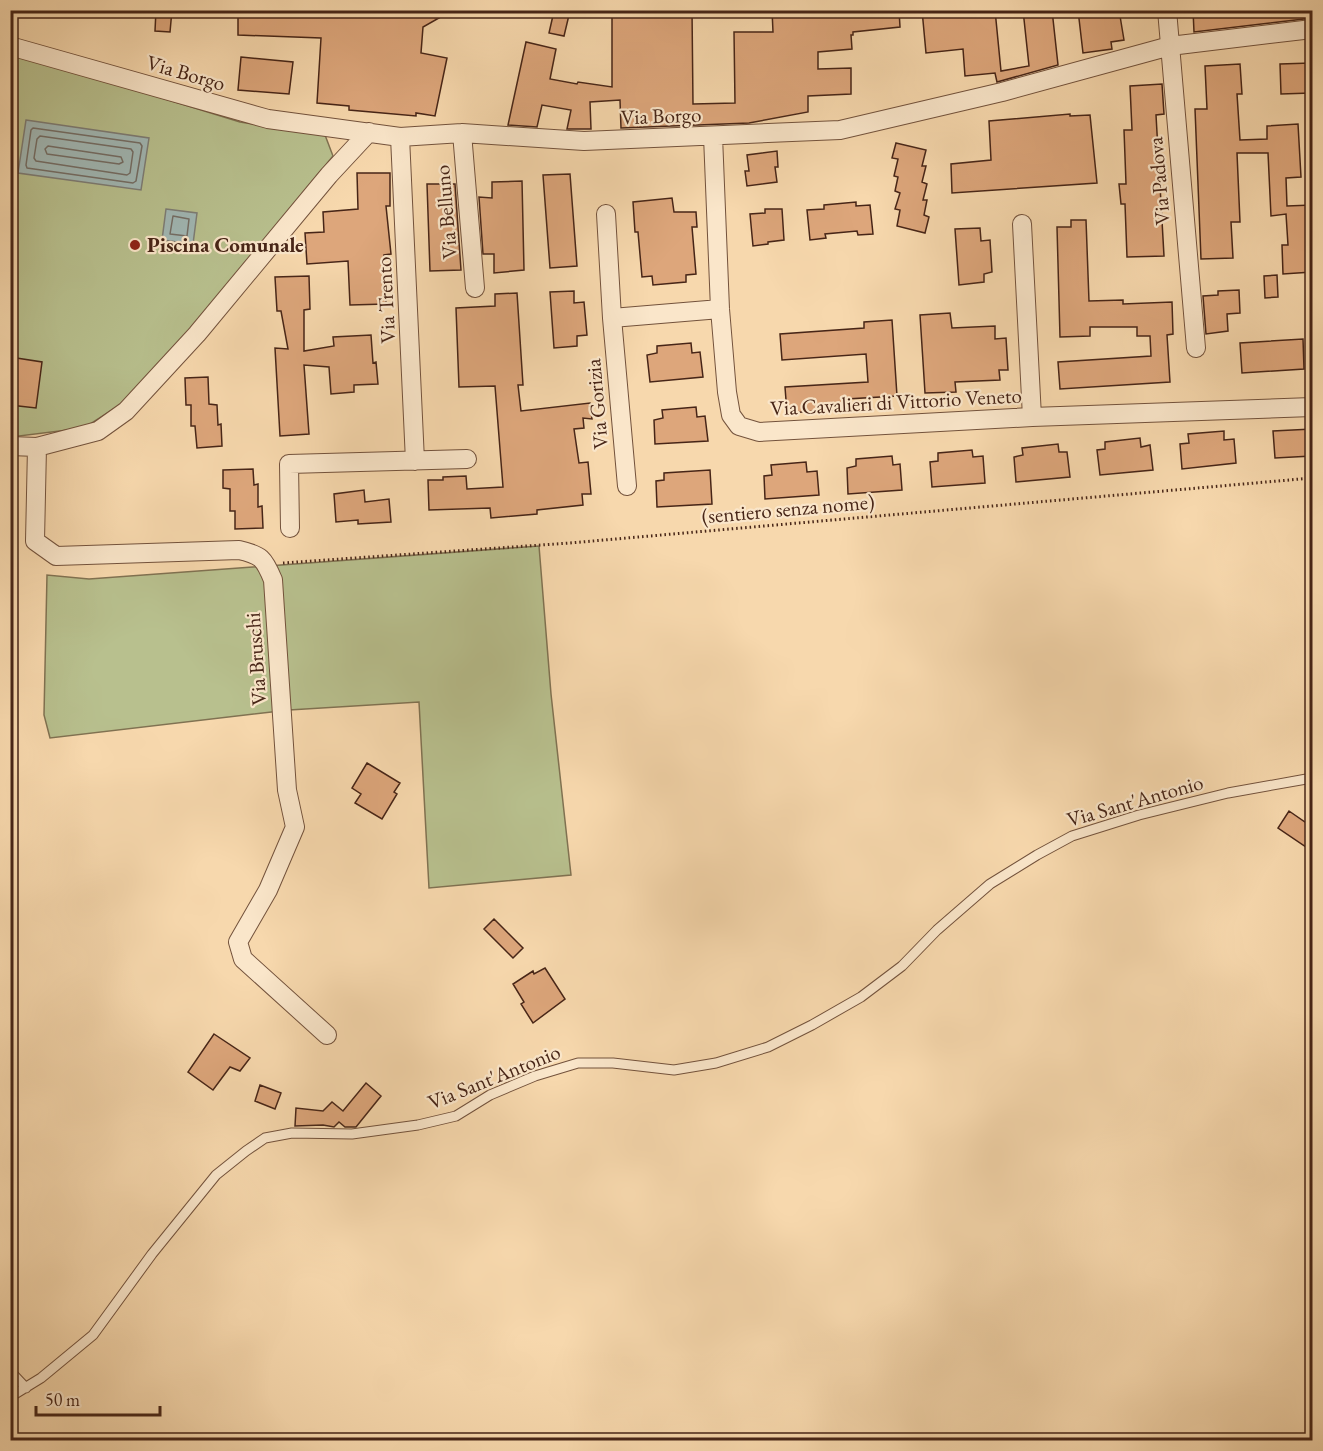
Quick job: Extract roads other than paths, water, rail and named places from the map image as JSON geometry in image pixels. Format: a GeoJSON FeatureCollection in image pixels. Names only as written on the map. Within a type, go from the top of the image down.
{"type":"FeatureCollection","features":[{"type":"Feature","properties":{"kind":"street","name":"Via Padova"},"geometry":{"type":"LineString","coordinates":[[1167,10],[1196,348]]}},
{"type":"Feature","properties":{"kind":"street","name":"Via Borgo"},"geometry":{"type":"LineString","coordinates":[[10,46],[268,119],[400,136],[462,133],[584,141],[840,130],[1002,92],[1170,46],[1312,29]]}},
{"type":"Feature","properties":{"kind":"street"},"geometry":{"type":"LineString","coordinates":[[10,446],[37,447],[98,431],[126,411],[197,334],[328,175],[369,132]]}},
{"type":"Feature","properties":{"kind":"street","name":"Via Belluno"},"geometry":{"type":"LineString","coordinates":[[462,133],[475,288]]}},
{"type":"Feature","properties":{"kind":"street","name":"Via Trento"},"geometry":{"type":"LineString","coordinates":[[400,136],[415,461]]}},
{"type":"Feature","properties":{"kind":"street","name":"Via Cavalieri di Vittorio Veneto"},"geometry":{"type":"LineString","coordinates":[[713,136],[720,309],[727,392],[731,415],[739,426],[759,432],[1032,417],[1312,407]]}},
{"type":"Feature","properties":{"kind":"street","name":"Via Gorizia"},"geometry":{"type":"LineString","coordinates":[[606,214],[612,318],[627,486]]}},
{"type":"Feature","properties":{"kind":"street"},"geometry":{"type":"LineString","coordinates":[[1022,224],[1032,417]]}},
{"type":"Feature","properties":{"kind":"street"},"geometry":{"type":"LineString","coordinates":[[612,318],[720,309]]}},
{"type":"Feature","properties":{"kind":"street","name":"Via Bruschi"},"geometry":{"type":"LineString","coordinates":[[37,447],[35,541],[56,556],[239,550],[258,554],[267,564],[273,579],[287,790],[295,827],[268,890],[238,942],[243,959],[327,1035]]}},
{"type":"Feature","properties":{"kind":"street"},"geometry":{"type":"LineString","coordinates":[[291,528],[289,464],[467,459]]}},
{"type":"Feature","properties":{"kind":"lane","name":"Via Sant'Antonio"},"geometry":{"type":"LineString","coordinates":[[10,1397],[73,1353],[93,1335],[152,1254],[216,1175],[265,1138],[292,1133],[352,1134],[418,1125],[456,1116],[490,1095],[535,1076],[578,1063],[613,1063],[674,1070],[716,1063],[768,1047],[861,997],[902,966],[937,930],[990,884],[1072,837],[1139,815],[1228,793],[1312,778]]}},
{"type":"Feature","properties":{"kind":"lane"},"geometry":{"type":"LineString","coordinates":[[10,1371],[26,1388]]}},
{"type":"Feature","properties":{"kind":"water"},"geometry":{"type":"Polygon","coordinates":[[[26,120],[149,138],[141,190],[18,173],[26,120]]]}},
{"type":"Feature","properties":{"kind":"water"},"geometry":{"type":"Polygon","coordinates":[[[166,209],[197,213],[193,244],[162,240],[166,209]]]}},
{"type":"Feature","properties":{"kind":"place","name":"Piscina Comunale"},"geometry":{"type":"Point","coordinates":[135,245]}}]}
